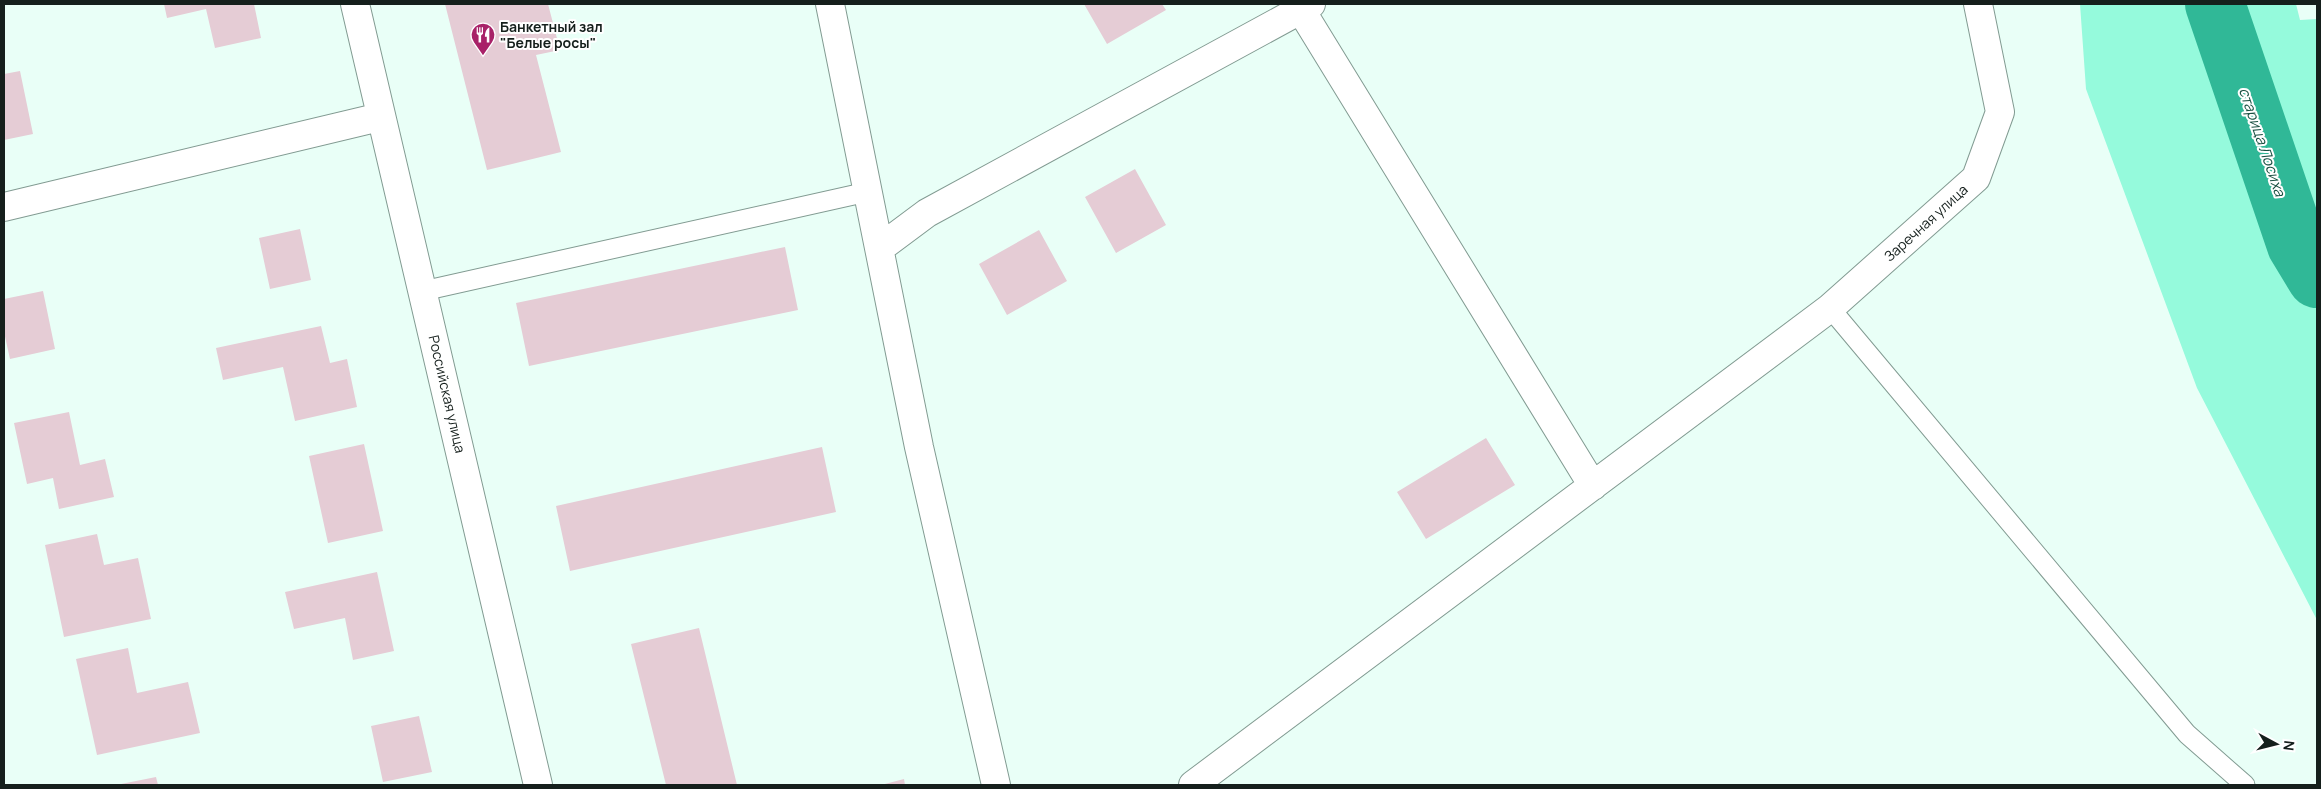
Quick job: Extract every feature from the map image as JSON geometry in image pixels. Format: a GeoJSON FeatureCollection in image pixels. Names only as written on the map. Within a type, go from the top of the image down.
{"type":"FeatureCollection","features":[{"type":"Feature","properties":{"kind":"street","name":"Российская улица"},"geometry":{"type":"LineString","coordinates":[[355,4],[538,785]]}},
{"type":"Feature","properties":{"kind":"street"},"geometry":{"type":"LineString","coordinates":[[830,4],[919,447],[996,785]]}},
{"type":"Feature","properties":{"kind":"street","name":"Заречная улица"},"geometry":{"type":"LineString","coordinates":[[1193,785],[1830,308],[1976,178],[2000,112],[1978,4]]}},
{"type":"Feature","properties":{"kind":"street"},"geometry":{"type":"LineString","coordinates":[[880,248],[927,213],[1306,7],[1593,486]]}},
{"type":"Feature","properties":{"kind":"street"},"geometry":{"type":"LineString","coordinates":[[4,207],[380,117]]}},
{"type":"Feature","properties":{"kind":"lane"},"geometry":{"type":"LineString","coordinates":[[423,292],[867,192]]}},
{"type":"Feature","properties":{"kind":"lane"},"geometry":{"type":"LineString","coordinates":[[1830,308],[2187,734],[2245,785]]}},
{"type":"Feature","properties":{"kind":"green space"},"geometry":{"type":"Polygon","coordinates":[[[2080,4],[2296,4],[2300,20],[2317,19],[2317,620],[2197,388],[2086,89],[2080,4]]]}},
{"type":"Feature","properties":{"kind":"building"},"geometry":{"type":"Polygon","coordinates":[[[164,4],[254,4],[261,38],[215,48],[206,9],[167,18],[164,4]]]}},
{"type":"Feature","properties":{"kind":"building"},"geometry":{"type":"Polygon","coordinates":[[[445,4],[548,4],[560,50],[536,55],[561,152],[487,170],[445,4]]]}},
{"type":"Feature","properties":{"kind":"building"},"geometry":{"type":"Polygon","coordinates":[[[1084,4],[1162,4],[1166,10],[1107,44],[1084,4]]]}},
{"type":"Feature","properties":{"kind":"building"},"geometry":{"type":"Polygon","coordinates":[[[20,71],[33,134],[4,140],[4,74],[20,71]]]}},
{"type":"Feature","properties":{"kind":"building"},"geometry":{"type":"Polygon","coordinates":[[[1135,169],[1166,225],[1116,253],[1085,197],[1135,169]]]}},
{"type":"Feature","properties":{"kind":"building"},"geometry":{"type":"Polygon","coordinates":[[[300,229],[311,280],[270,289],[259,238],[300,229]]]}},
{"type":"Feature","properties":{"kind":"building"},"geometry":{"type":"Polygon","coordinates":[[[1039,230],[1067,281],[1007,315],[979,264],[1039,230]]]}},
{"type":"Feature","properties":{"kind":"building"},"geometry":{"type":"Polygon","coordinates":[[[785,247],[798,310],[529,366],[516,303],[785,247]]]}},
{"type":"Feature","properties":{"kind":"building"},"geometry":{"type":"Polygon","coordinates":[[[43,291],[55,349],[10,359],[4,332],[4,299],[43,291]]]}},
{"type":"Feature","properties":{"kind":"building"},"geometry":{"type":"Polygon","coordinates":[[[321,326],[330,363],[347,359],[357,407],[295,421],[283,367],[223,380],[216,348],[321,326]]]}},
{"type":"Feature","properties":{"kind":"building"},"geometry":{"type":"Polygon","coordinates":[[[69,412],[80,465],[105,459],[114,497],[59,509],[53,478],[27,484],[14,423],[69,412]]]}},
{"type":"Feature","properties":{"kind":"building"},"geometry":{"type":"Polygon","coordinates":[[[1486,438],[1515,485],[1426,539],[1397,492],[1486,438]]]}},
{"type":"Feature","properties":{"kind":"building"},"geometry":{"type":"Polygon","coordinates":[[[364,444],[383,531],[328,543],[309,456],[364,444]]]}},
{"type":"Feature","properties":{"kind":"building"},"geometry":{"type":"Polygon","coordinates":[[[822,447],[836,512],[570,571],[556,506],[822,447]]]}},
{"type":"Feature","properties":{"kind":"building"},"geometry":{"type":"Polygon","coordinates":[[[97,534],[104,565],[138,558],[151,619],[64,637],[45,545],[97,534]]]}},
{"type":"Feature","properties":{"kind":"building"},"geometry":{"type":"Polygon","coordinates":[[[377,572],[394,651],[353,660],[345,618],[294,629],[285,592],[377,572]]]}},
{"type":"Feature","properties":{"kind":"building"},"geometry":{"type":"Polygon","coordinates":[[[699,628],[737,785],[666,785],[631,644],[699,628]]]}},
{"type":"Feature","properties":{"kind":"building"},"geometry":{"type":"Polygon","coordinates":[[[128,648],[137,693],[188,682],[200,733],[97,755],[76,659],[128,648]]]}},
{"type":"Feature","properties":{"kind":"building"},"geometry":{"type":"Polygon","coordinates":[[[419,716],[432,772],[383,782],[371,726],[419,716]]]}},
{"type":"Feature","properties":{"kind":"building"},"geometry":{"type":"Polygon","coordinates":[[[156,777],[158,785],[121,785],[121,784],[156,777]]]}},
{"type":"Feature","properties":{"kind":"building"},"geometry":{"type":"Polygon","coordinates":[[[904,779],[905,785],[881,785],[904,779]]]}},
{"type":"Feature","properties":{"kind":"waterway","name":"старица Лосиха"},"geometry":{"type":"LineString","coordinates":[[2215,4],[2297,245],[2317,278]]}},
{"type":"Feature","properties":{"kind":"place","name":"Банкетный зал \"Белые росы\""},"geometry":{"type":"Point","coordinates":[483,56]}}]}
